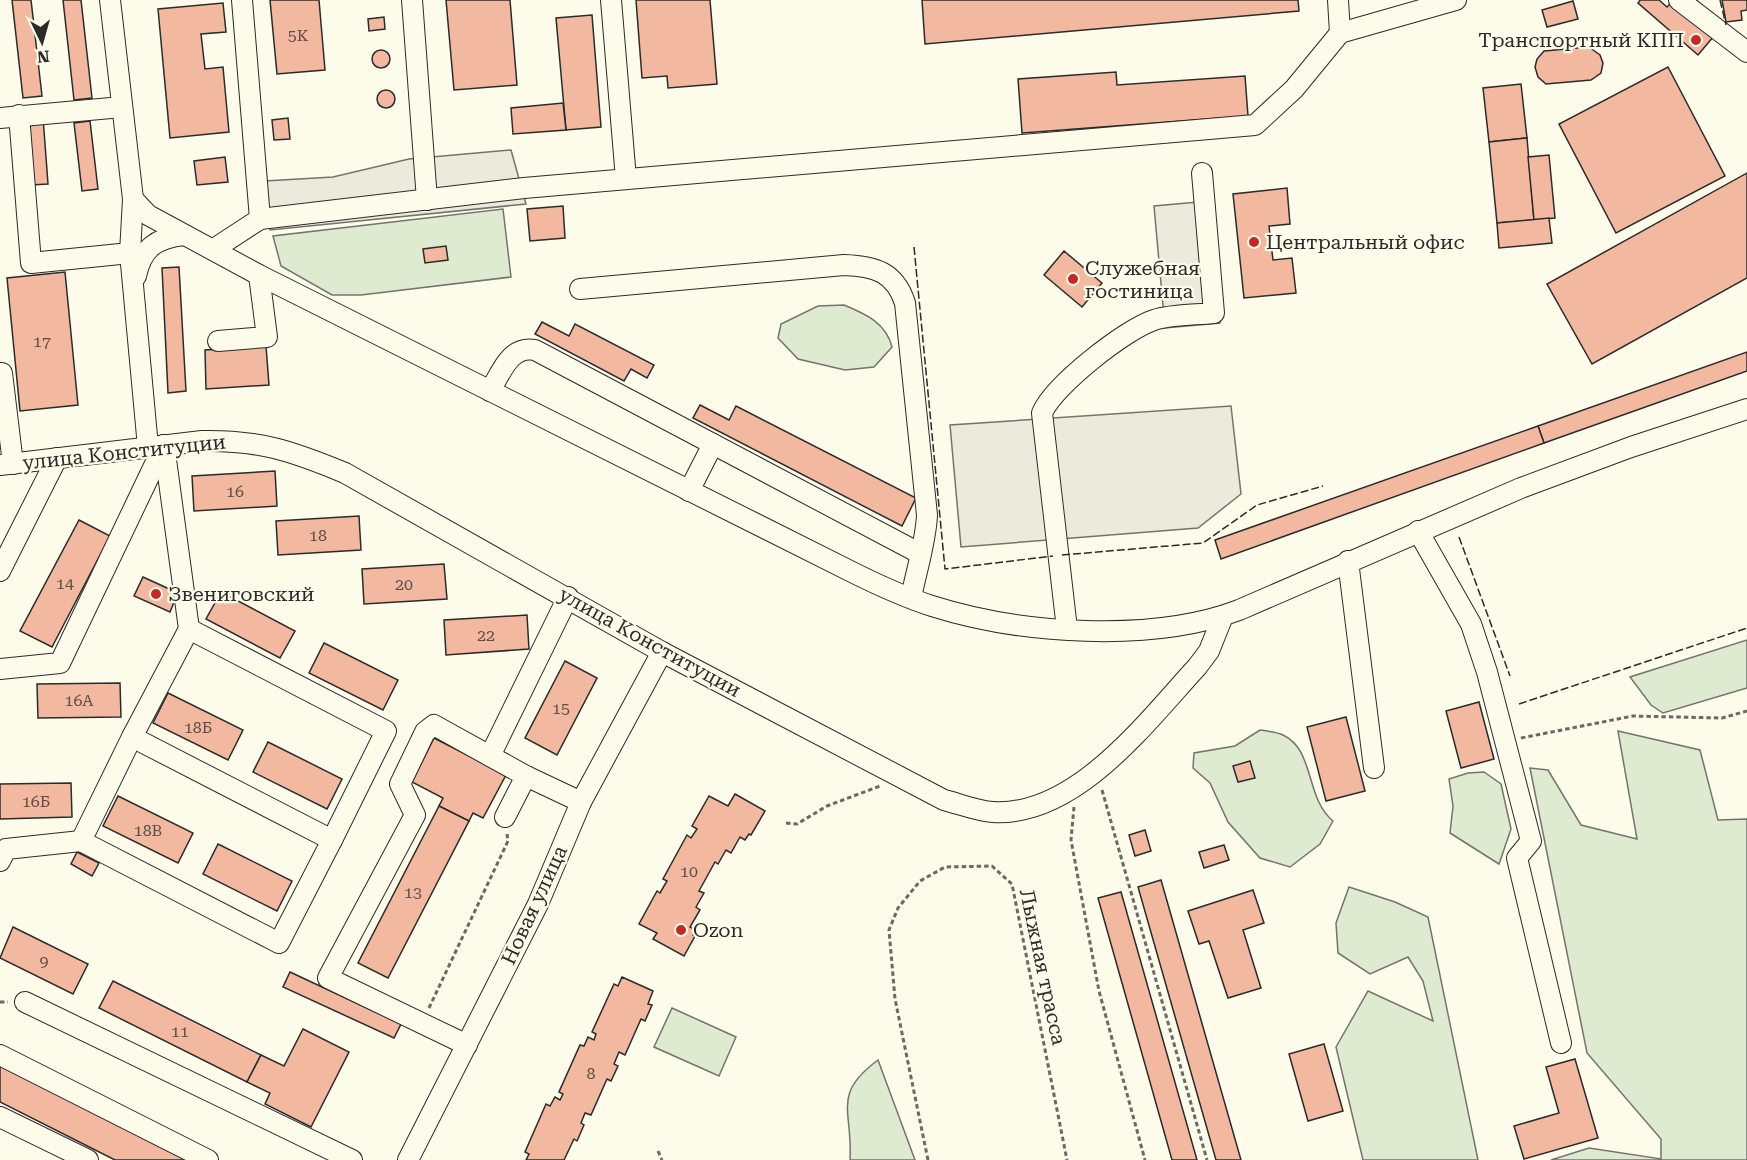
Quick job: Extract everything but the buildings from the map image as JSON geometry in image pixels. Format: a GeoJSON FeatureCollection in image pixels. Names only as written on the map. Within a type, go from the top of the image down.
{"type":"FeatureCollection","features":[{"type":"Feature","properties":{"kind":"street"},"geometry":{"type":"LineString","coordinates":[[81,841],[189,629],[156,446],[132,290],[130,253],[133,199],[110,0]]}},
{"type":"Feature","properties":{"kind":"street"},"geometry":{"type":"LineString","coordinates":[[242,0],[261,219]]}},
{"type":"Feature","properties":{"kind":"street"},"geometry":{"type":"LineString","coordinates":[[412,0],[427,200]]}},
{"type":"Feature","properties":{"kind":"street"},"geometry":{"type":"LineString","coordinates":[[611,0],[626,179]]}},
{"type":"Feature","properties":{"kind":"street"},"geometry":{"type":"LineString","coordinates":[[1338,0],[1340,33]]}},
{"type":"Feature","properties":{"kind":"street"},"geometry":{"type":"LineString","coordinates":[[214,249],[261,219],[626,179],[1255,125],[1294,89],[1340,33],[1456,0]]}},
{"type":"Feature","properties":{"kind":"street"},"geometry":{"type":"LineString","coordinates":[[1679,0],[1747,52]]}},
{"type":"Feature","properties":{"kind":"street"},"geometry":{"type":"LineString","coordinates":[[122,107],[10,117],[32,263],[130,253]]}},
{"type":"Feature","properties":{"kind":"street"},"geometry":{"type":"LineString","coordinates":[[1067,629],[1042,412],[1059,387],[1137,326],[1157,319],[1214,313],[1202,173]]}},
{"type":"Feature","properties":{"kind":"street"},"geometry":{"type":"LineString","coordinates":[[133,199],[148,215],[259,275],[852,572],[940,608],[1009,624],[1067,629],[1160,628],[1223,616],[1418,531],[1631,447],[1747,409]]}},
{"type":"Feature","properties":{"kind":"street"},"geometry":{"type":"LineString","coordinates":[[132,290],[142,254],[152,243],[166,237],[184,235]]}},
{"type":"Feature","properties":{"kind":"street"},"geometry":{"type":"LineString","coordinates":[[580,289],[844,266],[874,268],[894,278],[905,303],[927,515],[925,537],[919,553],[911,598]]}},
{"type":"Feature","properties":{"kind":"street"},"geometry":{"type":"LineString","coordinates":[[218,341],[267,337],[259,275]]}},
{"type":"Feature","properties":{"kind":"street"},"geometry":{"type":"LineString","coordinates":[[490,391],[512,354],[528,349],[535,350],[919,553]]}},
{"type":"Feature","properties":{"kind":"street"},"geometry":{"type":"LineString","coordinates":[[0,373],[2,373],[6,464]]}},
{"type":"Feature","properties":{"kind":"street","name":"улица Конституции"},"geometry":{"type":"LineString","coordinates":[[6,464],[156,446],[235,440],[292,451],[345,473],[662,652],[944,800],[993,812],[1033,807],[1076,787],[1097,771],[1197,667],[1209,651],[1223,616]]}},
{"type":"Feature","properties":{"kind":"street"},"geometry":{"type":"LineString","coordinates":[[689,491],[713,444]]}},
{"type":"Feature","properties":{"kind":"street"},"geometry":{"type":"LineString","coordinates":[[0,669],[60,663],[156,446]]}},
{"type":"Feature","properties":{"kind":"street"},"geometry":{"type":"LineString","coordinates":[[0,571],[57,458]]}},
{"type":"Feature","properties":{"kind":"street"},"geometry":{"type":"LineString","coordinates":[[1418,531],[1471,624],[1487,672],[1531,841],[1517,858],[1562,1043]]}},
{"type":"Feature","properties":{"kind":"street"},"geometry":{"type":"LineString","coordinates":[[1348,561],[1374,768]]}},
{"type":"Feature","properties":{"kind":"street"},"geometry":{"type":"LineString","coordinates":[[490,756],[568,597]]}},
{"type":"Feature","properties":{"kind":"street"},"geometry":{"type":"LineString","coordinates":[[0,861],[6,849],[81,841],[279,943],[386,731],[189,629]]}},
{"type":"Feature","properties":{"kind":"street","name":"Новая улица"},"geometry":{"type":"LineString","coordinates":[[408,1160],[538,904],[580,802],[662,652]]}},
{"type":"Feature","properties":{"kind":"street"},"geometry":{"type":"LineString","coordinates":[[467,1045],[328,978],[415,815],[400,784],[426,732],[434,725],[526,776],[580,802]]}},
{"type":"Feature","properties":{"kind":"street"},"geometry":{"type":"LineString","coordinates":[[132,737],[332,840]]}},
{"type":"Feature","properties":{"kind":"street"},"geometry":{"type":"LineString","coordinates":[[505,818],[526,776]]}},
{"type":"Feature","properties":{"kind":"street"},"geometry":{"type":"LineString","coordinates":[[25,1002],[352,1160]]}},
{"type":"Feature","properties":{"kind":"street"},"geometry":{"type":"LineString","coordinates":[[0,1055],[208,1160]]}},
{"type":"Feature","properties":{"kind":"street"},"geometry":{"type":"LineString","coordinates":[[0,1117],[88,1160]]}},
{"type":"Feature","properties":{"kind":"path"},"geometry":{"type":"LineString","coordinates":[[1505,741],[1633,717],[1722,718],[1747,711]]}},
{"type":"Feature","properties":{"kind":"path"},"geometry":{"type":"LineString","coordinates":[[1097,771],[1207,1160]]}},
{"type":"Feature","properties":{"kind":"path"},"geometry":{"type":"LineString","coordinates":[[786,823],[797,824],[827,806],[877,788],[897,775]]}},
{"type":"Feature","properties":{"kind":"path"},"geometry":{"type":"LineString","coordinates":[[1076,787],[1071,840],[1099,991],[1145,1160]]}},
{"type":"Feature","properties":{"kind":"path"},"geometry":{"type":"LineString","coordinates":[[422,1023],[508,841],[505,818]]}},
{"type":"Feature","properties":{"kind":"path","name":"Лыжная трасса"},"geometry":{"type":"LineString","coordinates":[[928,1160],[895,999],[889,930],[898,908],[920,880],[945,867],[971,865],[992,866],[1012,884],[1067,1160]]}},
{"type":"Feature","properties":{"kind":"path"},"geometry":{"type":"LineString","coordinates":[[658,1151],[662,1160]]}},
{"type":"Feature","properties":{"kind":"green space"},"geometry":{"type":"Polygon","coordinates":[[[503,209],[511,277],[361,295],[332,295],[281,266],[273,236],[503,209]]]}},
{"type":"Feature","properties":{"kind":"green space"},"geometry":{"type":"Polygon","coordinates":[[[844,305],[874,320],[889,339],[892,347],[874,367],[845,370],[798,359],[778,338],[781,324],[818,306],[844,305]]]}},
{"type":"Feature","properties":{"kind":"green space"},"geometry":{"type":"Polygon","coordinates":[[[1747,640],[1747,688],[1663,713],[1651,705],[1630,677],[1747,640]]]}},
{"type":"Feature","properties":{"kind":"green space"},"geometry":{"type":"Polygon","coordinates":[[[1260,730],[1283,735],[1293,742],[1306,763],[1318,800],[1333,821],[1320,844],[1290,867],[1260,858],[1228,822],[1210,783],[1193,768],[1194,753],[1235,746],[1260,730]]]}},
{"type":"Feature","properties":{"kind":"green space"},"geometry":{"type":"Polygon","coordinates":[[[1618,731],[1700,750],[1718,820],[1747,819],[1747,1160],[1551,1160],[1589,1148],[1661,1159],[1661,1139],[1587,1053],[1530,768],[1548,770],[1581,825],[1637,839],[1618,731]]]}},
{"type":"Feature","properties":{"kind":"green space"},"geometry":{"type":"Polygon","coordinates":[[[1484,772],[1501,784],[1511,829],[1499,864],[1450,833],[1453,806],[1449,779],[1468,773],[1484,772]]]}},
{"type":"Feature","properties":{"kind":"green space"},"geometry":{"type":"Polygon","coordinates":[[[1349,887],[1395,902],[1428,917],[1478,1160],[1363,1160],[1336,1047],[1368,991],[1433,1021],[1423,981],[1408,957],[1370,974],[1338,953],[1336,923],[1349,887]]]}},
{"type":"Feature","properties":{"kind":"green space"},"geometry":{"type":"Polygon","coordinates":[[[672,1008],[736,1037],[719,1076],[654,1047],[672,1008]]]}},
{"type":"Feature","properties":{"kind":"green space"},"geometry":{"type":"Polygon","coordinates":[[[878,1060],[915,1160],[850,1160],[849,1094],[863,1072],[878,1060]]]}},
{"type":"Feature","properties":{"kind":"shaded area"},"geometry":{"type":"Polygon","coordinates":[[[511,150],[526,204],[270,230],[265,181],[333,177],[409,159],[511,150]]]}},
{"type":"Feature","properties":{"kind":"shaded area"},"geometry":{"type":"Polygon","coordinates":[[[1209,201],[1220,323],[1165,328],[1154,206],[1209,201]]]}},
{"type":"Feature","properties":{"kind":"shaded area"},"geometry":{"type":"Polygon","coordinates":[[[1231,406],[1241,494],[1198,528],[961,547],[950,425],[1231,406]]]}},
{"type":"Feature","properties":{"kind":"fence"},"geometry":{"type":"LineString","coordinates":[[1720,0],[1726,25]]}},
{"type":"Feature","properties":{"kind":"fence"},"geometry":{"type":"LineString","coordinates":[[914,247],[945,569],[1053,556]]}},
{"type":"Feature","properties":{"kind":"fence"},"geometry":{"type":"LineString","coordinates":[[1062,555],[1203,543],[1257,505],[1323,486]]}},
{"type":"Feature","properties":{"kind":"fence"},"geometry":{"type":"LineString","coordinates":[[1459,537],[1510,676]]}},
{"type":"Feature","properties":{"kind":"fence"},"geometry":{"type":"LineString","coordinates":[[1519,704],[1747,628]]}},
{"type":"Feature","properties":{"kind":"place","name":"Транспортный КПП"},"geometry":{"type":"Point","coordinates":[1696,40]}},
{"type":"Feature","properties":{"kind":"place","name":"Центральный офис"},"geometry":{"type":"Point","coordinates":[1254,242]}},
{"type":"Feature","properties":{"kind":"place","name":"Служебная гостиница"},"geometry":{"type":"Point","coordinates":[1073,279]}},
{"type":"Feature","properties":{"kind":"place","name":"Звениговский"},"geometry":{"type":"Point","coordinates":[156,594]}},
{"type":"Feature","properties":{"kind":"place","name":"Ozon"},"geometry":{"type":"Point","coordinates":[681,930]}}]}
